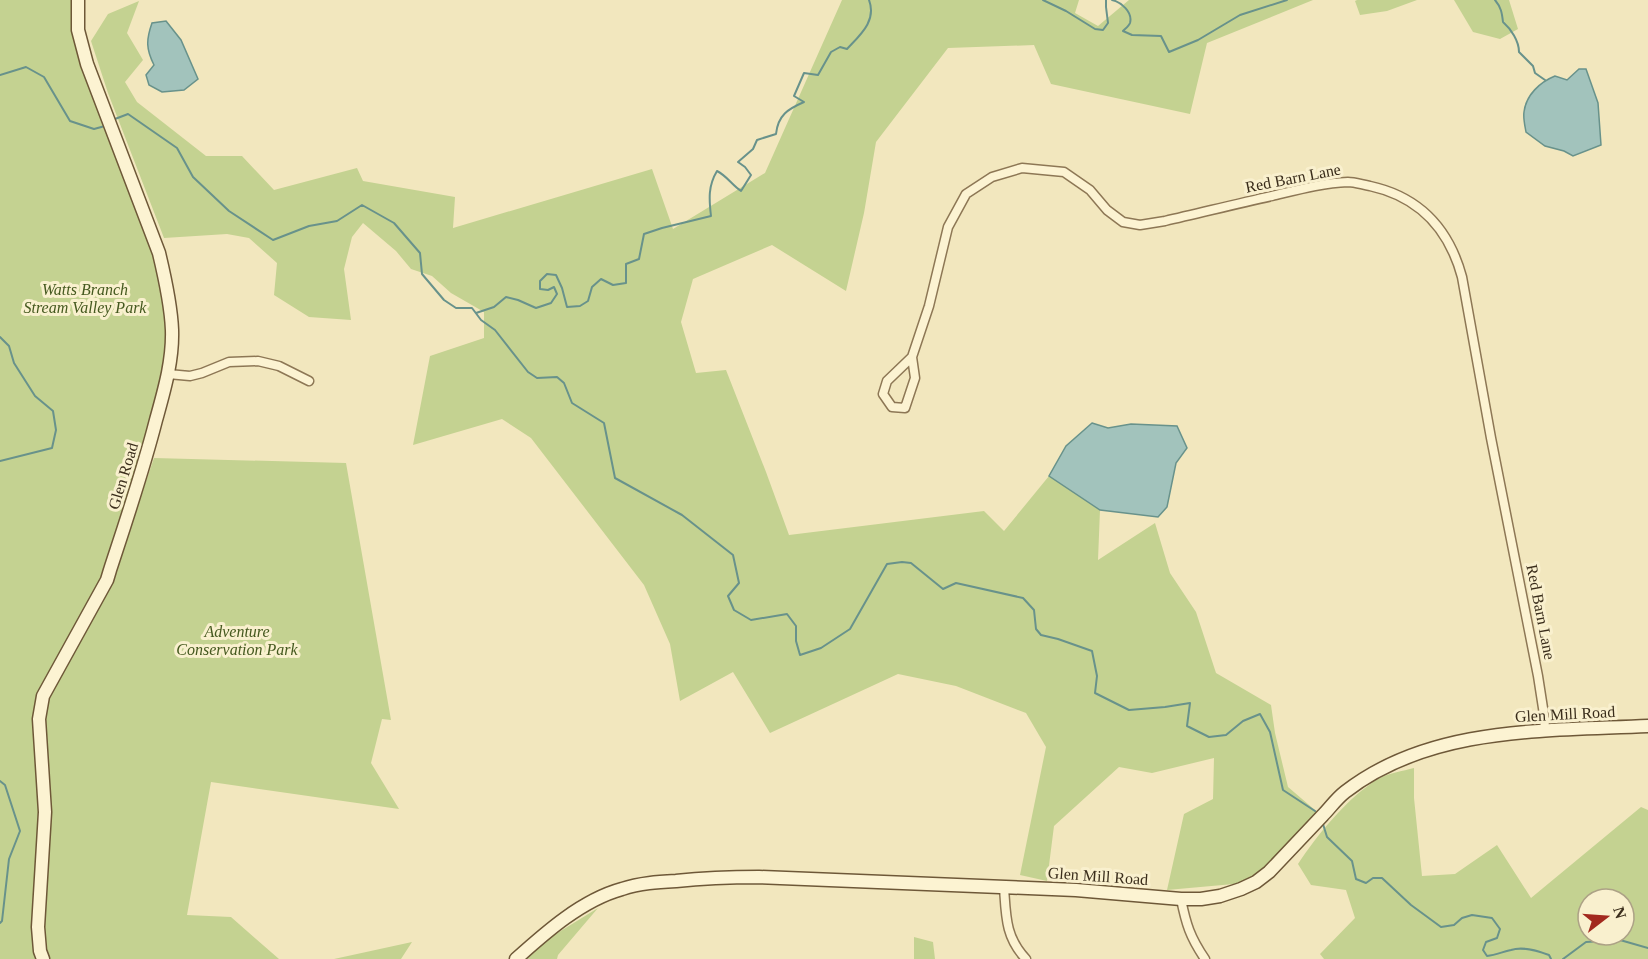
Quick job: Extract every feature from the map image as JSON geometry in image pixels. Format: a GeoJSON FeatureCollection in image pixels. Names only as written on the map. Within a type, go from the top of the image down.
{"type":"FeatureCollection","features":[{"type":"Feature","properties":{"kind":"main road","name":"Glen Road"},"geometry":{"type":"LineString","coordinates":[[43,959],[38,927],[45,812],[39,719],[43,696],[107,580],[145,462],[168,374],[172,329],[166,282],[159,253],[87,64],[78,30],[78,0]]}},
{"type":"Feature","properties":{"kind":"main road","name":"Glen Mill Road"},"geometry":{"type":"LineString","coordinates":[[516,959],[557,924],[615,891],[644,884],[717,877],[1076,890],[1181,899],[1220,896],[1256,882],[1269,872],[1342,794],[1388,764],[1457,742],[1508,734],[1648,726]]}},
{"type":"Feature","properties":{"kind":"street","name":"Red Barn Lane"},"geometry":{"type":"LineString","coordinates":[[912,357],[887,381],[883,394],[892,407],[905,408],[915,378],[912,357],[929,306],[948,227],[966,194],[992,177],[1022,168],[1064,172],[1090,190],[1107,210],[1123,222],[1140,225],[1319,185],[1350,182],[1380,188],[1404,197],[1428,214],[1438,226],[1457,258],[1462,277],[1538,676],[1545,722],[1544,731]]}},
{"type":"Feature","properties":{"kind":"street"},"geometry":{"type":"LineString","coordinates":[[168,374],[190,376],[229,362],[258,361],[279,366],[309,381]]}},
{"type":"Feature","properties":{"kind":"street"},"geometry":{"type":"LineString","coordinates":[[1004,887],[1007,927],[1012,941],[1026,959]]}},
{"type":"Feature","properties":{"kind":"street"},"geometry":{"type":"LineString","coordinates":[[1181,899],[1186,927],[1205,959]]}},
{"type":"Feature","properties":{"kind":"green space"},"geometry":{"type":"Polygon","coordinates":[[[0,0],[78,0],[78,30],[168,262],[172,310],[171,355],[108,589],[154,458],[346,463],[391,720],[382,719],[371,763],[399,809],[211,782],[187,915],[231,917],[279,959],[0,959],[0,0]]]}},
{"type":"Feature","properties":{"kind":"green space"},"geometry":{"type":"Polygon","coordinates":[[[842,0],[1079,0],[1075,13],[1098,26],[1129,0],[1313,0],[1207,43],[1190,114],[1051,84],[1034,45],[948,48],[876,142],[864,213],[846,291],[772,245],[693,279],[681,322],[696,373],[726,370],[789,535],[984,511],[1004,531],[1049,476],[1100,510],[1098,560],[1155,523],[1170,573],[1196,612],[1216,673],[1271,705],[1288,787],[1322,816],[1256,882],[1167,890],[1184,814],[1213,799],[1214,758],[1152,773],[1119,767],[1054,826],[1047,881],[1020,875],[1046,747],[1026,713],[956,686],[898,674],[770,733],[733,672],[680,701],[670,644],[644,585],[531,438],[502,419],[413,445],[430,356],[484,338],[484,312],[451,293],[432,276],[411,269],[396,251],[363,223],[352,237],[344,269],[351,320],[309,317],[274,295],[277,263],[249,238],[227,234],[164,238],[108,93],[91,41],[108,14],[139,1],[127,33],[143,60],[125,82],[137,102],[206,156],[242,156],[274,190],[357,168],[363,181],[455,197],[453,228],[652,169],[673,229],[765,173],[842,0]]]}},
{"type":"Feature","properties":{"kind":"green space"},"geometry":{"type":"Polygon","coordinates":[[[1417,0],[1387,11],[1360,15],[1355,1],[1417,0]]]}},
{"type":"Feature","properties":{"kind":"green space"},"geometry":{"type":"Polygon","coordinates":[[[1454,0],[1509,0],[1518,29],[1500,39],[1473,32],[1454,0]]]}},
{"type":"Feature","properties":{"kind":"green space"},"geometry":{"type":"Polygon","coordinates":[[[1414,768],[1414,798],[1422,876],[1455,874],[1497,845],[1531,898],[1641,807],[1648,810],[1648,959],[1324,959],[1320,954],[1355,918],[1346,890],[1311,885],[1298,864],[1314,841],[1345,806],[1367,787],[1391,774],[1414,768]]]}},
{"type":"Feature","properties":{"kind":"green space"},"geometry":{"type":"Polygon","coordinates":[[[598,908],[557,959],[527,959],[551,937],[598,908]]]}},
{"type":"Feature","properties":{"kind":"green space"},"geometry":{"type":"Polygon","coordinates":[[[914,937],[933,942],[935,959],[914,959],[914,937]]]}},
{"type":"Feature","properties":{"kind":"green space"},"geometry":{"type":"Polygon","coordinates":[[[412,942],[401,959],[334,959],[412,942]]]}},
{"type":"Feature","properties":{"kind":"water"},"geometry":{"type":"Polygon","coordinates":[[[166,21],[181,40],[198,79],[184,90],[162,92],[149,85],[146,75],[154,65],[148,44],[152,23],[166,21]]]}},
{"type":"Feature","properties":{"kind":"water"},"geometry":{"type":"Polygon","coordinates":[[[1579,69],[1586,69],[1598,103],[1601,145],[1573,156],[1545,146],[1526,132],[1524,114],[1528,100],[1539,86],[1555,76],[1567,80],[1579,69]]]}},
{"type":"Feature","properties":{"kind":"water"},"geometry":{"type":"Polygon","coordinates":[[[1092,423],[1108,428],[1131,424],[1177,426],[1187,448],[1176,463],[1167,507],[1158,517],[1100,510],[1049,476],[1066,446],[1092,423]]]}},
{"type":"Feature","properties":{"kind":"waterway"},"geometry":{"type":"LineString","coordinates":[[476,313],[494,307],[506,297],[536,308],[551,303],[557,294],[554,287],[548,290],[540,289],[540,281],[547,274],[556,275],[567,307],[580,306],[588,301],[592,287],[601,279],[613,285],[626,283],[626,264],[639,259],[644,234],[711,216],[710,193],[717,171],[741,191],[751,175],[738,162],[753,149],[757,140],[776,134],[779,122],[785,113],[804,102],[794,96],[804,73],[818,75],[831,52],[840,47],[847,49],[862,33],[871,15],[869,0]]}},
{"type":"Feature","properties":{"kind":"waterway"},"geometry":{"type":"LineString","coordinates":[[1043,0],[1095,29],[1103,30],[1108,23],[1106,0]]}},
{"type":"Feature","properties":{"kind":"waterway"},"geometry":{"type":"LineString","coordinates":[[1112,0],[1122,5],[1130,15],[1130,23],[1123,31],[1132,35],[1161,36],[1169,52],[1198,40],[1240,15],[1287,0]]}},
{"type":"Feature","properties":{"kind":"waterway"},"geometry":{"type":"LineString","coordinates":[[1495,0],[1501,10],[1503,22],[1516,40],[1519,52],[1533,66],[1535,73],[1545,80]]}},
{"type":"Feature","properties":{"kind":"waterway"},"geometry":{"type":"LineString","coordinates":[[0,75],[26,67],[44,77],[70,121],[94,129],[105,126]]}},
{"type":"Feature","properties":{"kind":"waterway"},"geometry":{"type":"LineString","coordinates":[[115,119],[128,114],[177,148],[193,177],[229,211],[273,240],[309,226],[337,221],[362,205],[394,223],[420,253],[422,274],[444,300],[456,308],[472,308],[481,320],[495,330],[528,372],[537,378],[557,377],[564,383],[572,403],[604,423],[615,478],[682,515],[733,555],[739,583],[728,596],[734,610],[751,620],[787,614],[796,626],[796,641],[800,655],[821,648],[850,629],[887,564],[911,563],[943,589],[956,583],[1023,598],[1034,610],[1036,629],[1041,635],[1092,651],[1097,676],[1095,693],[1129,710],[1190,703],[1187,726],[1209,737],[1226,735],[1243,721],[1260,714],[1270,732],[1283,790],[1315,811]]}},
{"type":"Feature","properties":{"kind":"waterway"},"geometry":{"type":"LineString","coordinates":[[0,337],[9,346],[14,363],[35,396],[53,411],[56,430],[52,448],[0,461]]}},
{"type":"Feature","properties":{"kind":"waterway"},"geometry":{"type":"LineString","coordinates":[[0,781],[5,785],[20,831],[9,859],[0,923]]}},
{"type":"Feature","properties":{"kind":"waterway"},"geometry":{"type":"LineString","coordinates":[[1323,824],[1327,837],[1352,861],[1356,879],[1366,883],[1373,878],[1382,878],[1411,905],[1441,927],[1454,925],[1462,918],[1472,915],[1492,918],[1500,929],[1497,938],[1486,942],[1483,950],[1487,956],[1520,949],[1545,953],[1551,959]]}},
{"type":"Feature","properties":{"kind":"waterway"},"geometry":{"type":"LineString","coordinates":[[1563,959],[1586,942],[1620,940],[1648,948]]}},
{"type":"Feature","properties":{"kind":"park label","name":"Watts Branch Stream Valley Park"},"geometry":{"type":"Point","coordinates":[85,298]}},
{"type":"Feature","properties":{"kind":"park label","name":"Adventure Conservation Park"},"geometry":{"type":"Point","coordinates":[237,640]}}]}
